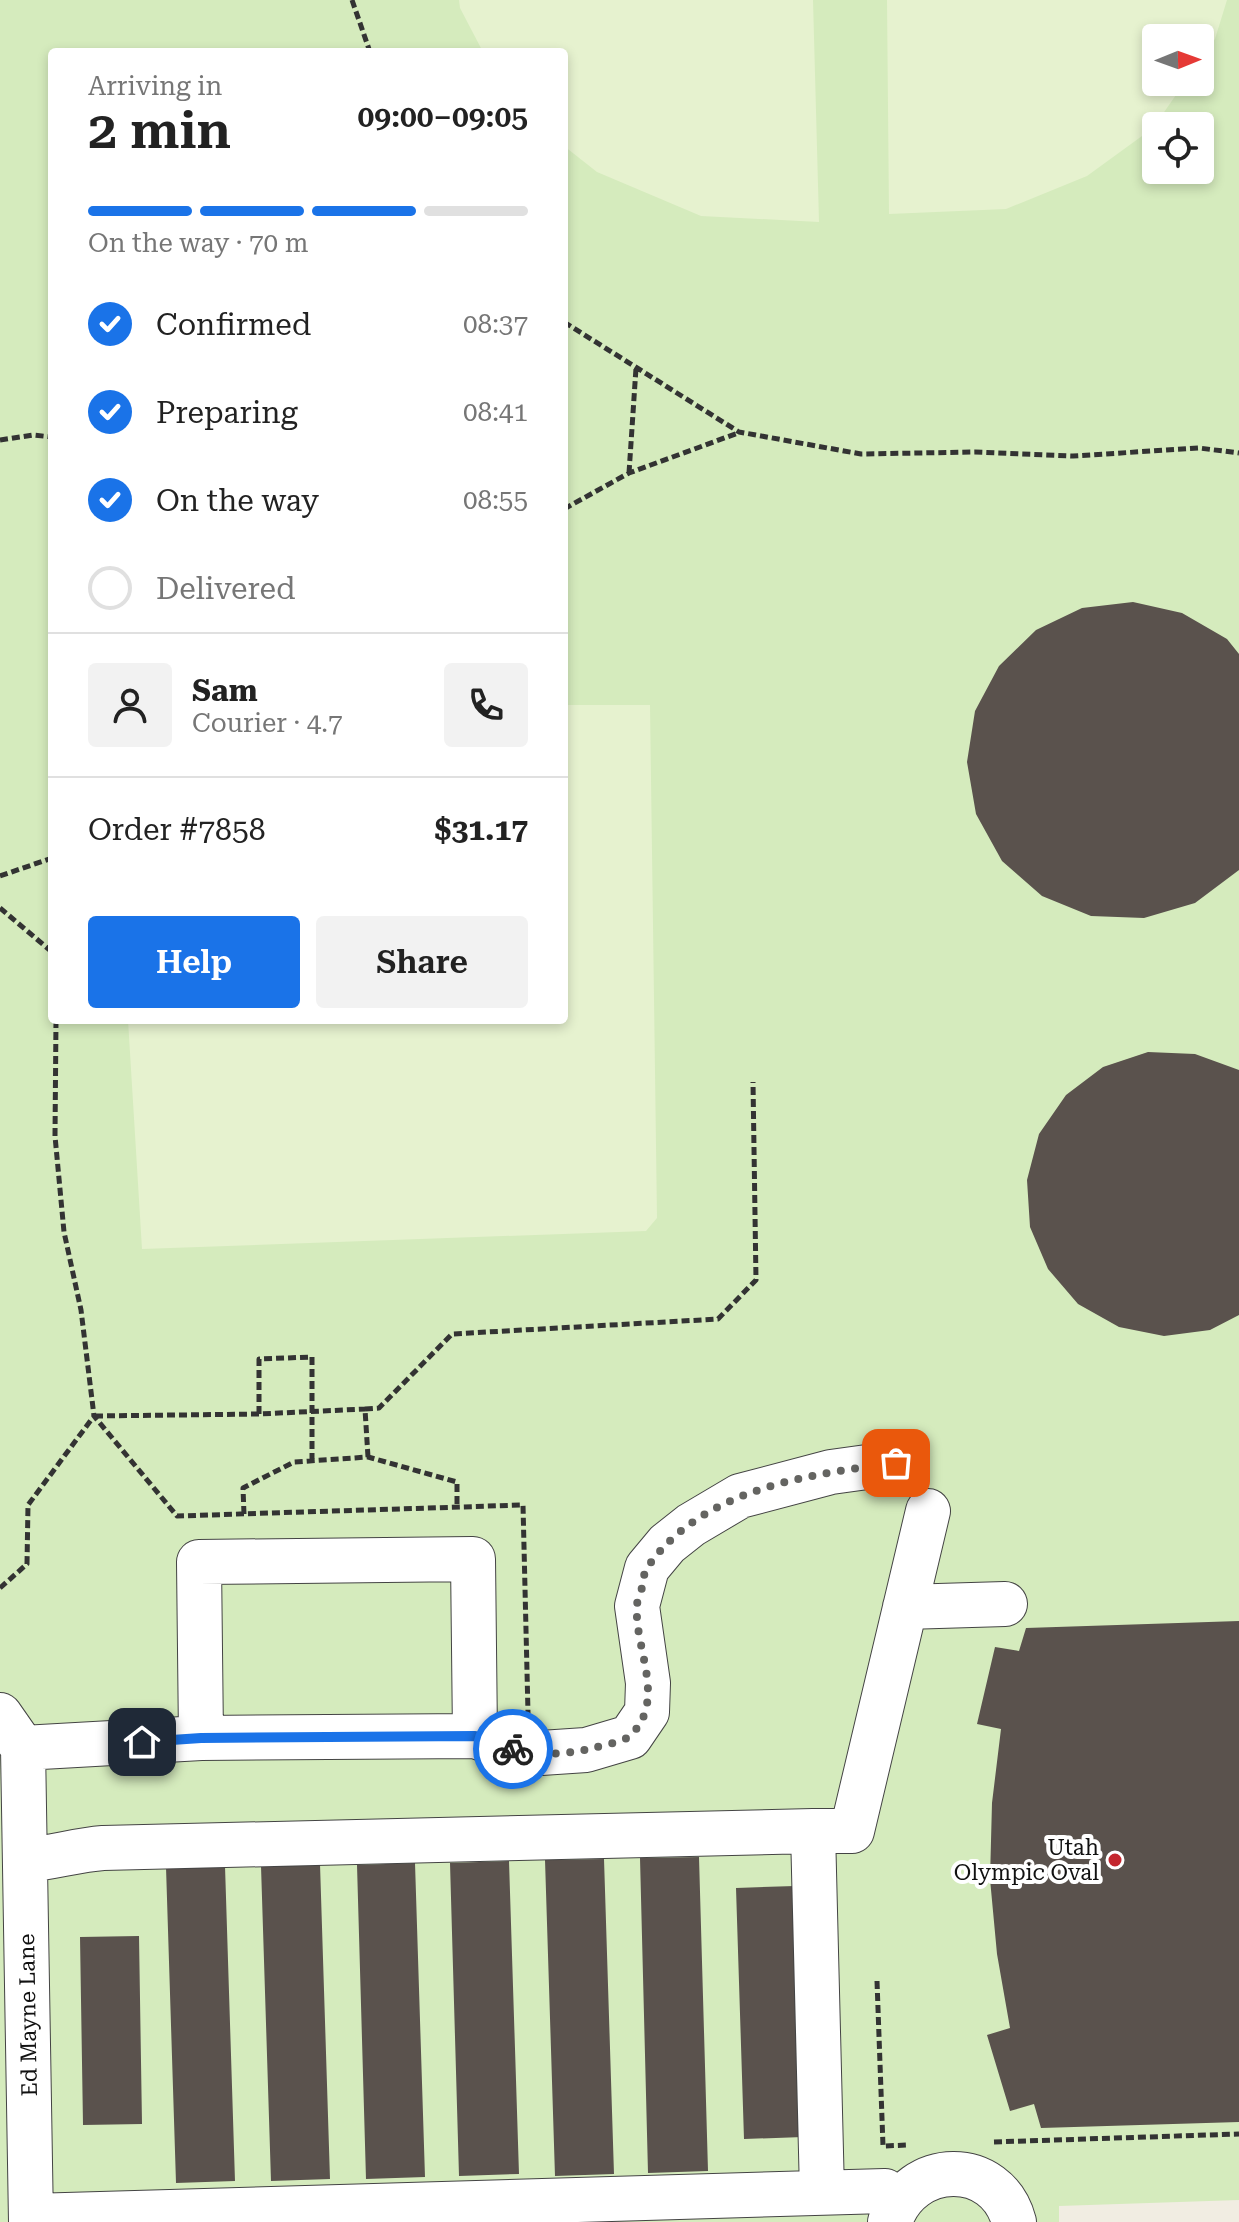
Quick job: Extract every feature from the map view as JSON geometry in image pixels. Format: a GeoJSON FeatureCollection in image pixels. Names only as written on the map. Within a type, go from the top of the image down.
{"type":"FeatureCollection","features":[{"type":"Feature","properties":{"kind":"street"},"geometry":{"type":"LineString","coordinates":[[12,1732],[201,1738],[475,1736],[526,1754],[586,1750],[630,1737],[647,1712],[648,1683],[637,1606],[647,1568],[667,1544],[691,1525],[740,1496],[831,1472],[896,1463]]}},
{"type":"Feature","properties":{"kind":"street"},"geometry":{"type":"LineString","coordinates":[[25,1860],[55,1858],[79,1850],[103,1848],[852,1831],[928,1511]]}},
{"type":"Feature","properties":{"kind":"street"},"geometry":{"type":"LineString","coordinates":[[201,1738],[199,1562],[473,1559],[475,1736]]}},
{"type":"Feature","properties":{"kind":"street"},"geometry":{"type":"LineString","coordinates":[[905,1607],[1005,1604]]}},
{"type":"Feature","properties":{"kind":"street","name":"Ed Mayne Lane"},"geometry":{"type":"LineString","coordinates":[[12,1732],[23,1807],[31,2219]]}},
{"type":"Feature","properties":{"kind":"street"},"geometry":{"type":"LineString","coordinates":[[813,1831],[822,2192]]}},
{"type":"Feature","properties":{"kind":"street"},"geometry":{"type":"LineString","coordinates":[[31,2219],[885,2191],[895,2212],[913,2187],[931,2177],[951,2173],[971,2176],[989,2185],[1004,2199],[1014,2222]]}},
{"type":"Feature","properties":{"kind":"path"},"geometry":{"type":"LineString","coordinates":[[352,0],[369,48]]}},
{"type":"Feature","properties":{"kind":"path"},"geometry":{"type":"LineString","coordinates":[[568,325],[739,432],[861,454],[975,452],[1073,456],[1199,448],[1239,453]]}},
{"type":"Feature","properties":{"kind":"path"},"geometry":{"type":"LineString","coordinates":[[629,473],[636,368]]}},
{"type":"Feature","properties":{"kind":"path"},"geometry":{"type":"LineString","coordinates":[[568,507],[629,473],[739,432]]}},
{"type":"Feature","properties":{"kind":"path"},"geometry":{"type":"LineString","coordinates":[[0,440],[33,435],[48,437]]}},
{"type":"Feature","properties":{"kind":"path"},"geometry":{"type":"LineString","coordinates":[[0,876],[48,859]]}},
{"type":"Feature","properties":{"kind":"path"},"geometry":{"type":"LineString","coordinates":[[0,908],[48,949]]}},
{"type":"Feature","properties":{"kind":"path"},"geometry":{"type":"LineString","coordinates":[[56,1024],[55,1136],[64,1232],[81,1310],[94,1416],[177,1516]]}},
{"type":"Feature","properties":{"kind":"path"},"geometry":{"type":"LineString","coordinates":[[94,1416],[259,1414],[379,1408],[452,1334],[718,1319],[756,1280],[753,1082]]}},
{"type":"Feature","properties":{"kind":"path"},"geometry":{"type":"LineString","coordinates":[[259,1414],[259,1359],[312,1357],[312,1461]]}},
{"type":"Feature","properties":{"kind":"path"},"geometry":{"type":"LineString","coordinates":[[365,1409],[368,1457]]}},
{"type":"Feature","properties":{"kind":"path"},"geometry":{"type":"LineString","coordinates":[[0,1588],[27,1564],[28,1505],[94,1416]]}},
{"type":"Feature","properties":{"kind":"path"},"geometry":{"type":"LineString","coordinates":[[244,1514],[243,1488],[294,1462],[368,1457],[457,1482],[457,1507]]}},
{"type":"Feature","properties":{"kind":"path"},"geometry":{"type":"LineString","coordinates":[[877,1981],[883,2146],[914,2145]]}},
{"type":"Feature","properties":{"kind":"path"},"geometry":{"type":"LineString","coordinates":[[991,2142],[1239,2134]]}},
{"type":"Feature","properties":{"kind":"green space"},"geometry":{"type":"Polygon","coordinates":[[[0,0],[1239,0],[1239,2222],[0,2222],[0,0]]]}},
{"type":"Feature","properties":{"kind":"green space"},"geometry":{"type":"Polygon","coordinates":[[[459,0],[813,0],[819,222],[701,216],[597,172],[568,149],[568,48],[481,48],[460,8],[459,0]]]}},
{"type":"Feature","properties":{"kind":"green space"},"geometry":{"type":"Polygon","coordinates":[[[887,0],[1227,0],[1214,40],[1214,24],[1142,24],[1142,96],[1175,96],[1164,112],[1142,112],[1142,136],[1087,176],[1006,209],[889,214],[887,0]]]}},
{"type":"Feature","properties":{"kind":"green space"},"geometry":{"type":"Polygon","coordinates":[[[568,705],[650,705],[657,1218],[646,1231],[142,1249],[128,1024],[568,1024],[568,705]]]}},
{"type":"Feature","properties":{"kind":"shaded area"},"geometry":{"type":"Polygon","coordinates":[[[1239,2200],[1239,2222],[1059,2222],[1059,2206],[1239,2200]]]}},
{"type":"Feature","properties":{"kind":"building"},"geometry":{"type":"Polygon","coordinates":[[[1133,602],[1182,613],[1227,639],[1239,654],[1239,870],[1195,903],[1144,918],[1091,916],[1042,896],[1002,861],[976,814],[967,762],[975,711],[999,666],[1036,630],[1082,608],[1133,602]]]}},
{"type":"Feature","properties":{"kind":"building"},"geometry":{"type":"Polygon","coordinates":[[[1148,1052],[1195,1054],[1239,1070],[1239,1315],[1210,1330],[1164,1336],[1119,1327],[1078,1304],[1048,1269],[1030,1227],[1027,1180],[1039,1134],[1066,1095],[1103,1067],[1148,1052]]]}},
{"type":"Feature","properties":{"kind":"building","name":"Utah Olympic Oval"},"geometry":{"type":"Polygon","coordinates":[[[1239,1621],[1239,2122],[1041,2128],[1034,2104],[1010,2111],[987,2035],[1010,2028],[997,1954],[990,1879],[992,1803],[1001,1729],[977,1724],[995,1647],[1019,1651],[1026,1628],[1239,1621]]]}},
{"type":"Feature","properties":{"kind":"building"},"geometry":{"type":"Polygon","coordinates":[[[699,1857],[708,2171],[648,2173],[640,1858],[699,1857]]]}},
{"type":"Feature","properties":{"kind":"building"},"geometry":{"type":"Polygon","coordinates":[[[604,1859],[614,2174],[555,2176],[545,1860],[604,1859]]]}},
{"type":"Feature","properties":{"kind":"building"},"geometry":{"type":"Polygon","coordinates":[[[509,1861],[519,2174],[459,2176],[450,1863],[509,1861]]]}},
{"type":"Feature","properties":{"kind":"building"},"geometry":{"type":"Polygon","coordinates":[[[415,1863],[425,2177],[366,2179],[357,1865],[415,1863]]]}},
{"type":"Feature","properties":{"kind":"building"},"geometry":{"type":"Polygon","coordinates":[[[320,1864],[330,2179],[271,2181],[261,1866],[320,1864]]]}},
{"type":"Feature","properties":{"kind":"building"},"geometry":{"type":"Polygon","coordinates":[[[225,1866],[235,2181],[176,2183],[166,1867],[225,1866]]]}},
{"type":"Feature","properties":{"kind":"building"},"geometry":{"type":"Polygon","coordinates":[[[795,1886],[803,2137],[744,2139],[736,1888],[795,1886]]]}},
{"type":"Feature","properties":{"kind":"building"},"geometry":{"type":"Polygon","coordinates":[[[139,1936],[142,2124],[83,2125],[80,1937],[139,1936]]]}},
{"type":"Feature","properties":{"kind":"way so far"},"geometry":{"type":"LineString","coordinates":[[513,1749],[526,1754],[586,1750],[630,1737],[647,1712],[648,1683],[637,1606],[647,1568],[667,1544],[691,1525],[740,1496],[831,1472],[896,1463]]}},
{"type":"Feature","properties":{"kind":"place","name":"Utah Olympic Oval"},"geometry":{"type":"Point","coordinates":[1115,1860]}},
{"type":"Feature","properties":{"kind":"route"},"geometry":{"type":"LineString","coordinates":[[142,1742],[201,1738],[475,1736],[513,1749]]}}]}
